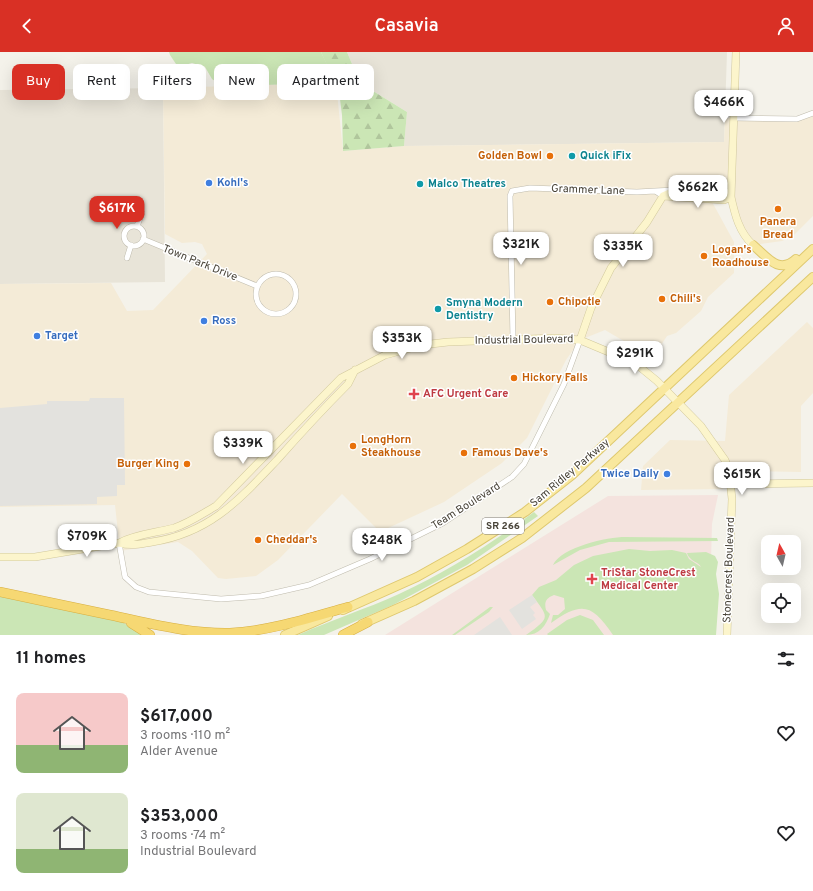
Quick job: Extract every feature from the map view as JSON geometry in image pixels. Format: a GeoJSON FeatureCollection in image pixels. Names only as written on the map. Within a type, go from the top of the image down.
{"type":"FeatureCollection","features":[{"type":"Feature","properties":{"kind":"highway"},"geometry":{"type":"LineString","coordinates":[[0,592],[192,631],[230,633],[292,623],[348,607]]}},
{"type":"Feature","properties":{"kind":"highway"},"geometry":{"type":"LineString","coordinates":[[99,612],[134,624],[150,635]]}},
{"type":"Feature","properties":{"kind":"highway"},"geometry":{"type":"LineString","coordinates":[[343,635],[368,622]]}},
{"type":"Feature","properties":{"kind":"main road"},"geometry":{"type":"LineString","coordinates":[[753,245],[776,265],[781,266],[790,264],[813,243]]}},
{"type":"Feature","properties":{"kind":"main road","name":"Sam Ridley Parkway"},"geometry":{"type":"LineString","coordinates":[[285,635],[417,577],[467,550],[525,512],[572,475],[813,249]]}},
{"type":"Feature","properties":{"kind":"main road","name":"Sam Ridley Parkway"},"geometry":{"type":"LineString","coordinates":[[338,635],[414,601],[474,569],[522,538],[586,488],[813,277]]}},
{"type":"Feature","properties":{"kind":"street"},"geometry":{"type":"LineString","coordinates":[[736,52],[731,197],[735,218],[745,238],[753,245]]}},
{"type":"Feature","properties":{"kind":"street"},"geometry":{"type":"LineString","coordinates":[[734,118],[797,119],[813,113]]}},
{"type":"Feature","properties":{"kind":"street","name":"Grammer Lane"},"geometry":{"type":"LineString","coordinates":[[513,339],[510,211],[510,196],[512,190],[530,188],[637,192],[690,190]]}},
{"type":"Feature","properties":{"kind":"street"},"geometry":{"type":"LineString","coordinates":[[663,196],[672,192],[690,190],[724,191],[731,197]]}},
{"type":"Feature","properties":{"kind":"street"},"geometry":{"type":"LineString","coordinates":[[654,191],[663,196],[704,200],[724,200],[731,197]]}},
{"type":"Feature","properties":{"kind":"street"},"geometry":{"type":"LineString","coordinates":[[704,191],[704,200]]}},
{"type":"Feature","properties":{"kind":"street","name":"Team Boulevard"},"geometry":{"type":"LineString","coordinates":[[119,543],[126,577],[136,587],[149,592],[221,599],[261,596],[309,585],[370,559],[443,523],[512,477],[524,464],[564,384],[591,308],[611,268],[647,222],[663,196]]}},
{"type":"Feature","properties":{"kind":"street"},"geometry":{"type":"LineString","coordinates":[[137,226],[142,213]]}},
{"type":"Feature","properties":{"kind":"street"},"geometry":{"type":"LineString","coordinates":[[137,226],[143,230],[143,240],[139,244],[131,245],[125,239],[125,233],[128,228],[137,226]]}},
{"type":"Feature","properties":{"kind":"street","name":"Town Park Drive"},"geometry":{"type":"LineString","coordinates":[[143,240],[258,286]]}},
{"type":"Feature","properties":{"kind":"street"},"geometry":{"type":"LineString","coordinates":[[127,258],[131,245]]}},
{"type":"Feature","properties":{"kind":"street"},"geometry":{"type":"LineString","coordinates":[[270,275],[285,276],[295,287],[296,298],[294,303],[285,312],[275,314],[270,313],[258,302],[256,297],[258,286],[260,281],[270,275]]}},
{"type":"Feature","properties":{"kind":"street","name":"Industrial Boulevard"},"geometry":{"type":"LineString","coordinates":[[0,557],[35,557],[119,543],[130,537],[175,527],[196,518],[216,506],[341,378],[385,355],[422,345],[513,339],[555,338],[580,340],[635,363],[679,402]]}},
{"type":"Feature","properties":{"kind":"street","name":"Industrial Boulevard"},"geometry":{"type":"LineString","coordinates":[[119,543],[131,546],[176,537],[209,522],[224,512],[247,492],[348,384],[355,370]]}},
{"type":"Feature","properties":{"kind":"street","name":"Stonecrest Boulevard"},"geometry":{"type":"LineString","coordinates":[[679,402],[712,441],[725,460],[731,482],[732,499],[727,635]]}},
{"type":"Feature","properties":{"kind":"street"},"geometry":{"type":"LineString","coordinates":[[731,482],[744,484],[813,483]]}},
{"type":"Feature","properties":{"kind":"shaded area"},"geometry":{"type":"Polygon","coordinates":[[[347,52],[727,52],[724,142],[404,146],[407,112],[374,92],[374,64],[352,64],[347,52]]]}},
{"type":"Feature","properties":{"kind":"shaded area"},"geometry":{"type":"Polygon","coordinates":[[[269,85],[277,85],[277,100],[338,100],[343,151],[404,146],[724,142],[725,118],[797,119],[813,113],[813,216],[793,236],[782,241],[753,245],[745,238],[731,197],[711,200],[734,242],[734,273],[708,297],[701,311],[676,333],[667,336],[655,354],[646,354],[605,330],[580,340],[566,360],[527,438],[502,463],[444,502],[386,529],[376,528],[342,494],[278,560],[256,576],[226,579],[218,578],[192,551],[178,542],[120,551],[115,505],[0,507],[0,284],[111,283],[127,311],[153,310],[207,254],[202,244],[195,242],[182,243],[165,234],[163,100],[206,100],[206,87],[214,87],[214,100],[269,100],[269,85]]]}},
{"type":"Feature","properties":{"kind":"shaded area"},"geometry":{"type":"Polygon","coordinates":[[[130,88],[138,88],[138,100],[163,100],[165,282],[0,284],[0,90],[12,90],[12,100],[65,100],[65,89],[73,89],[73,100],[130,100],[130,88]]]}},
{"type":"Feature","properties":{"kind":"shaded area"},"geometry":{"type":"Polygon","coordinates":[[[807,322],[813,328],[813,393],[801,406],[801,472],[744,471],[722,489],[641,490],[643,466],[670,440],[725,441],[729,395],[807,322]]]}},
{"type":"Feature","properties":{"kind":"shaded area"},"geometry":{"type":"Polygon","coordinates":[[[90,398],[124,398],[125,485],[117,485],[117,496],[97,497],[97,504],[0,506],[0,408],[47,404],[47,401],[89,401],[90,398]]]}},
{"type":"Feature","properties":{"kind":"shaded area","name":"TriStar StoneCrest Medical Center"},"geometry":{"type":"Polygon","coordinates":[[[718,495],[712,524],[709,635],[385,635],[608,496],[718,495]]]}},
{"type":"Feature","properties":{"kind":"shaded area"},"geometry":{"type":"Polygon","coordinates":[[[532,595],[537,602],[530,607],[535,613],[533,615],[536,619],[522,629],[509,610],[532,595]]]}},
{"type":"Feature","properties":{"kind":"shaded area"},"geometry":{"type":"Polygon","coordinates":[[[500,617],[512,635],[474,635],[500,617]]]}},
{"type":"Feature","properties":{"kind":"green space"},"geometry":{"type":"Polygon","coordinates":[[[169,52],[321,52],[327,64],[277,64],[277,85],[269,85],[269,64],[214,64],[214,80],[206,69],[206,64],[176,64],[169,52]]]}},
{"type":"Feature","properties":{"kind":"green space"},"geometry":{"type":"Polygon","coordinates":[[[321,52],[347,52],[352,64],[326,64],[321,52]]]}},
{"type":"Feature","properties":{"kind":"green space"},"geometry":{"type":"Polygon","coordinates":[[[374,92],[407,112],[404,146],[343,151],[340,100],[374,100],[374,92]]]}},
{"type":"Feature","properties":{"kind":"green space"},"geometry":{"type":"Polygon","coordinates":[[[534,512],[538,516],[467,565],[393,605],[324,635],[298,635],[387,599],[417,585],[469,556],[534,512]]]}},
{"type":"Feature","properties":{"kind":"green space"},"geometry":{"type":"Polygon","coordinates":[[[625,537],[717,538],[718,541],[609,542],[580,550],[553,565],[565,553],[575,548],[597,541],[625,537]]]}},
{"type":"Feature","properties":{"kind":"green space"},"geometry":{"type":"Polygon","coordinates":[[[629,549],[650,551],[672,550],[686,553],[689,559],[701,567],[688,556],[687,553],[706,552],[715,556],[718,562],[716,574],[719,594],[716,635],[613,635],[599,617],[586,609],[571,611],[551,623],[553,615],[558,615],[565,609],[564,598],[554,595],[547,599],[545,605],[546,610],[550,614],[544,626],[538,632],[531,635],[526,635],[540,624],[545,617],[542,608],[532,595],[539,587],[556,580],[574,565],[593,556],[629,549]]]}},
{"type":"Feature","properties":{"kind":"green space"},"geometry":{"type":"Polygon","coordinates":[[[0,595],[120,621],[146,635],[0,635],[0,595]]]}},
{"type":"Feature","properties":{"kind":"green space"},"geometry":{"type":"Polygon","coordinates":[[[490,607],[493,607],[489,612],[455,635],[452,635],[490,607]]]}},
{"type":"Feature","properties":{"kind":"green space"},"geometry":{"type":"Polygon","coordinates":[[[580,615],[593,620],[604,635],[547,634],[567,620],[580,615]]]}},
{"type":"Feature","properties":{"kind":"place","name":"Golden Bowl"},"geometry":{"type":"Point","coordinates":[550,156]}},
{"type":"Feature","properties":{"kind":"place","name":"Quick iFix"},"geometry":{"type":"Point","coordinates":[572,156]}},
{"type":"Feature","properties":{"kind":"place","name":"Kohl's"},"geometry":{"type":"Point","coordinates":[209,183]}},
{"type":"Feature","properties":{"kind":"place","name":"Malco Theatres"},"geometry":{"type":"Point","coordinates":[420,184]}},
{"type":"Feature","properties":{"kind":"place","name":"Panera Bread"},"geometry":{"type":"Point","coordinates":[778,209]}},
{"type":"Feature","properties":{"kind":"place","name":"Logan's Roadhouse"},"geometry":{"type":"Point","coordinates":[704,256]}},
{"type":"Feature","properties":{"kind":"place","name":"Chili's"},"geometry":{"type":"Point","coordinates":[662,299]}},
{"type":"Feature","properties":{"kind":"place","name":"Chipotle"},"geometry":{"type":"Point","coordinates":[550,302]}},
{"type":"Feature","properties":{"kind":"place","name":"Smyna Modern Dentistry"},"geometry":{"type":"Point","coordinates":[438,309]}},
{"type":"Feature","properties":{"kind":"place","name":"Ross"},"geometry":{"type":"Point","coordinates":[204,321]}},
{"type":"Feature","properties":{"kind":"place","name":"Target"},"geometry":{"type":"Point","coordinates":[37,336]}},
{"type":"Feature","properties":{"kind":"place","name":"Hickory Falls"},"geometry":{"type":"Point","coordinates":[514,378]}},
{"type":"Feature","properties":{"kind":"place","name":"AFC Urgent Care"},"geometry":{"type":"Point","coordinates":[414,394]}},
{"type":"Feature","properties":{"kind":"place","name":"LongHorn Steakhouse"},"geometry":{"type":"Point","coordinates":[353,446]}},
{"type":"Feature","properties":{"kind":"place","name":"Famous Dave's"},"geometry":{"type":"Point","coordinates":[464,453]}},
{"type":"Feature","properties":{"kind":"place","name":"Burger King"},"geometry":{"type":"Point","coordinates":[187,464]}},
{"type":"Feature","properties":{"kind":"place","name":"Twice Daily"},"geometry":{"type":"Point","coordinates":[667,474]}},
{"type":"Feature","properties":{"kind":"place","name":"Cheddar's"},"geometry":{"type":"Point","coordinates":[258,540]}},
{"type":"Feature","properties":{"kind":"place","name":"TriStar StoneCrest Medical Center"},"geometry":{"type":"Point","coordinates":[592,579]}}]}
